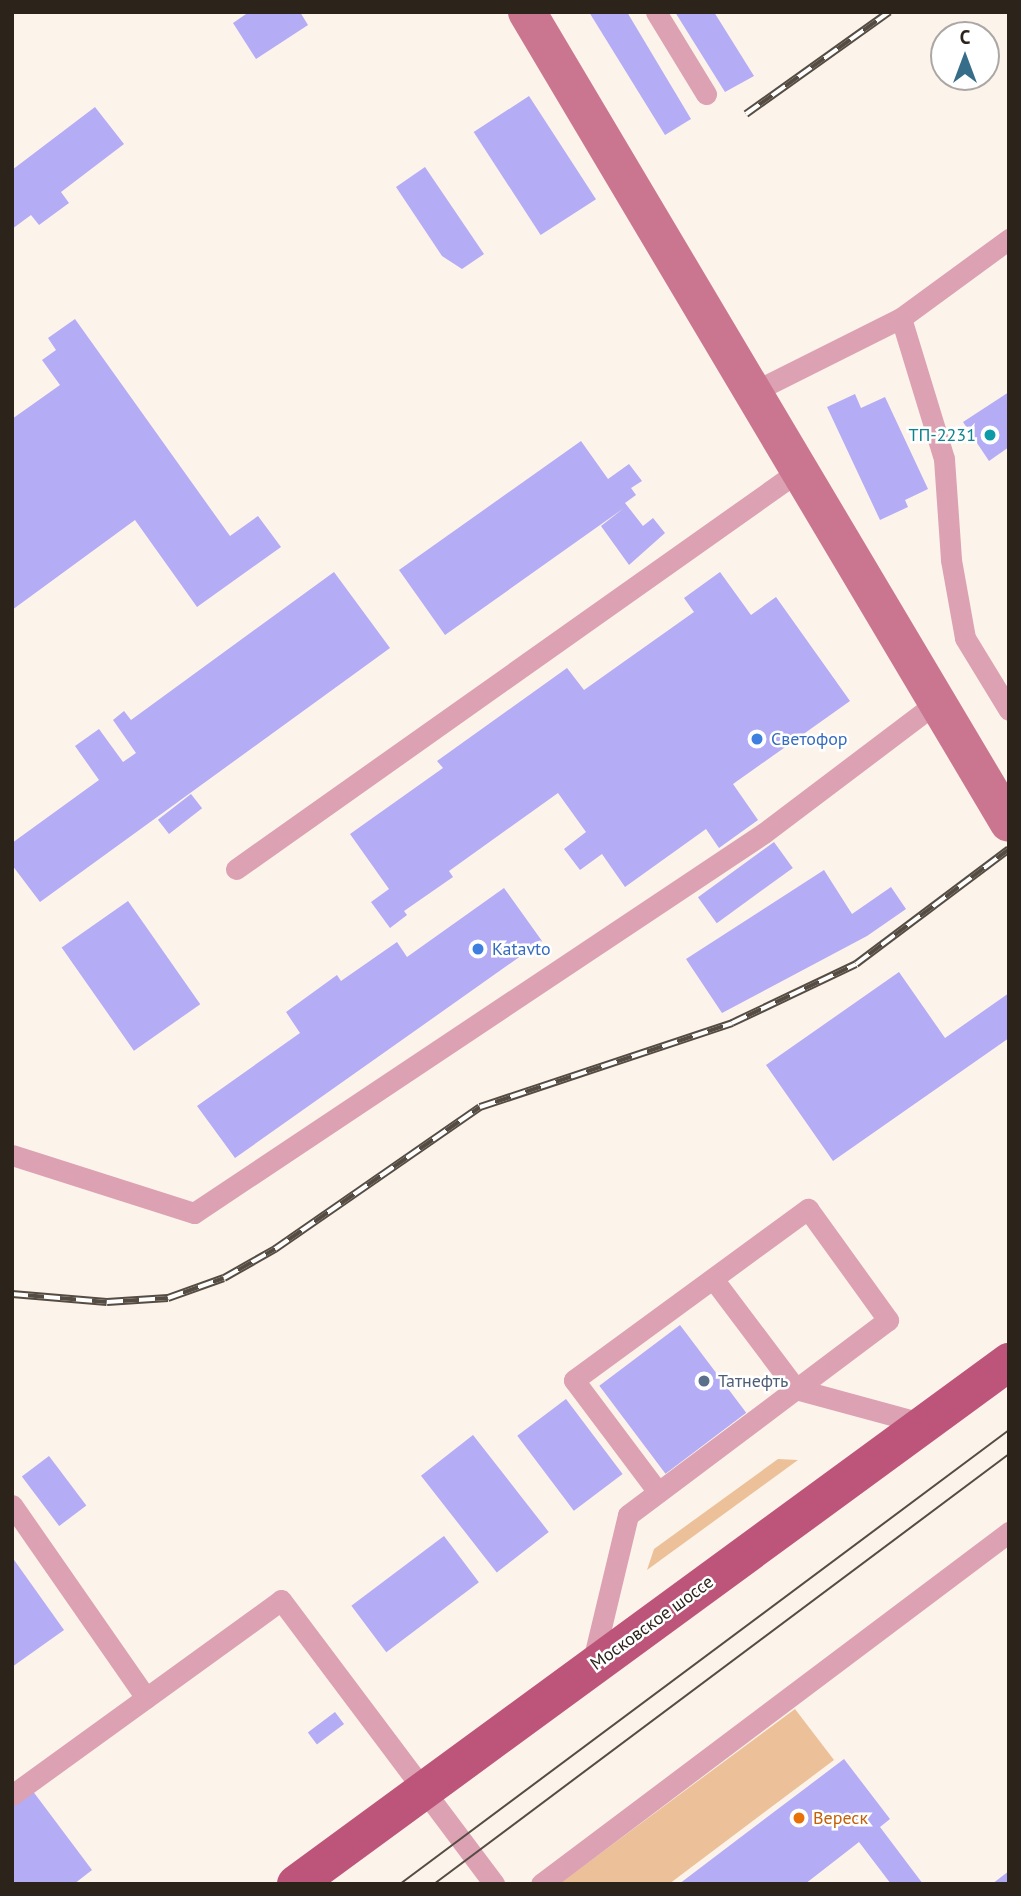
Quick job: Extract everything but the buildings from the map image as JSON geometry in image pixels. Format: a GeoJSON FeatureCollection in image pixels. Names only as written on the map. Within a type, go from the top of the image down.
{"type":"FeatureCollection","features":[{"type":"Feature","properties":{"kind":"main road"},"geometry":{"type":"LineString","coordinates":[[527,12],[1009,822]]}},
{"type":"Feature","properties":{"kind":"main road","name":"Московское шоссе"},"geometry":{"type":"LineString","coordinates":[[296,1884],[1009,1362]]}},
{"type":"Feature","properties":{"kind":"lane"},"geometry":{"type":"LineString","coordinates":[[656,12],[706,94]]}},
{"type":"Feature","properties":{"kind":"lane"},"geometry":{"type":"LineString","coordinates":[[753,392],[901,318],[1009,239]]}},
{"type":"Feature","properties":{"kind":"lane"},"geometry":{"type":"LineString","coordinates":[[901,318],[944,459],[951,560],[965,638],[1009,710]]}},
{"type":"Feature","properties":{"kind":"lane"},"geometry":{"type":"LineString","coordinates":[[236,869],[800,470]]}},
{"type":"Feature","properties":{"kind":"lane"},"geometry":{"type":"LineString","coordinates":[[12,1155],[194,1213],[764,833],[937,702]]}},
{"type":"Feature","properties":{"kind":"lane"},"geometry":{"type":"LineString","coordinates":[[591,1667],[628,1515],[888,1320],[808,1209],[574,1380],[658,1492]]}},
{"type":"Feature","properties":{"kind":"lane"},"geometry":{"type":"LineString","coordinates":[[713,1279],[796,1388],[925,1424]]}},
{"type":"Feature","properties":{"kind":"lane"},"geometry":{"type":"LineString","coordinates":[[12,1505],[146,1698]]}},
{"type":"Feature","properties":{"kind":"lane"},"geometry":{"type":"LineString","coordinates":[[541,1884],[1009,1532]]}},
{"type":"Feature","properties":{"kind":"lane"},"geometry":{"type":"LineString","coordinates":[[12,1795],[281,1600],[494,1884]]}},
{"type":"Feature","properties":{"kind":"shaded area"},"geometry":{"type":"Polygon","coordinates":[[[778,1459],[798,1460],[647,1570],[654,1549],[778,1459]]]}},
{"type":"Feature","properties":{"kind":"shaded area"},"geometry":{"type":"Polygon","coordinates":[[[795,1709],[834,1760],[669,1884],[559,1884],[795,1709]]]}},
{"type":"Feature","properties":{"kind":"tram line"},"geometry":{"type":"LineString","coordinates":[[400,1884],[1009,1430]]}},
{"type":"Feature","properties":{"kind":"tram line"},"geometry":{"type":"LineString","coordinates":[[434,1884],[1009,1454]]}},
{"type":"Feature","properties":{"kind":"railway"},"geometry":{"type":"LineString","coordinates":[[746,114],[889,12]]}},
{"type":"Feature","properties":{"kind":"railway"},"geometry":{"type":"LineString","coordinates":[[12,1294],[107,1302],[168,1298],[224,1278],[275,1249],[480,1107],[732,1023],[856,964],[1009,849]]}},
{"type":"Feature","properties":{"kind":"place","name":"ТП-2231"},"geometry":{"type":"Point","coordinates":[990,435]}},
{"type":"Feature","properties":{"kind":"place","name":"Светофор"},"geometry":{"type":"Point","coordinates":[757,739]}},
{"type":"Feature","properties":{"kind":"place","name":"Katavto"},"geometry":{"type":"Point","coordinates":[478,949]}},
{"type":"Feature","properties":{"kind":"place","name":"Татнефть"},"geometry":{"type":"Point","coordinates":[704,1381]}},
{"type":"Feature","properties":{"kind":"place","name":"Вереск"},"geometry":{"type":"Point","coordinates":[799,1818]}}]}
